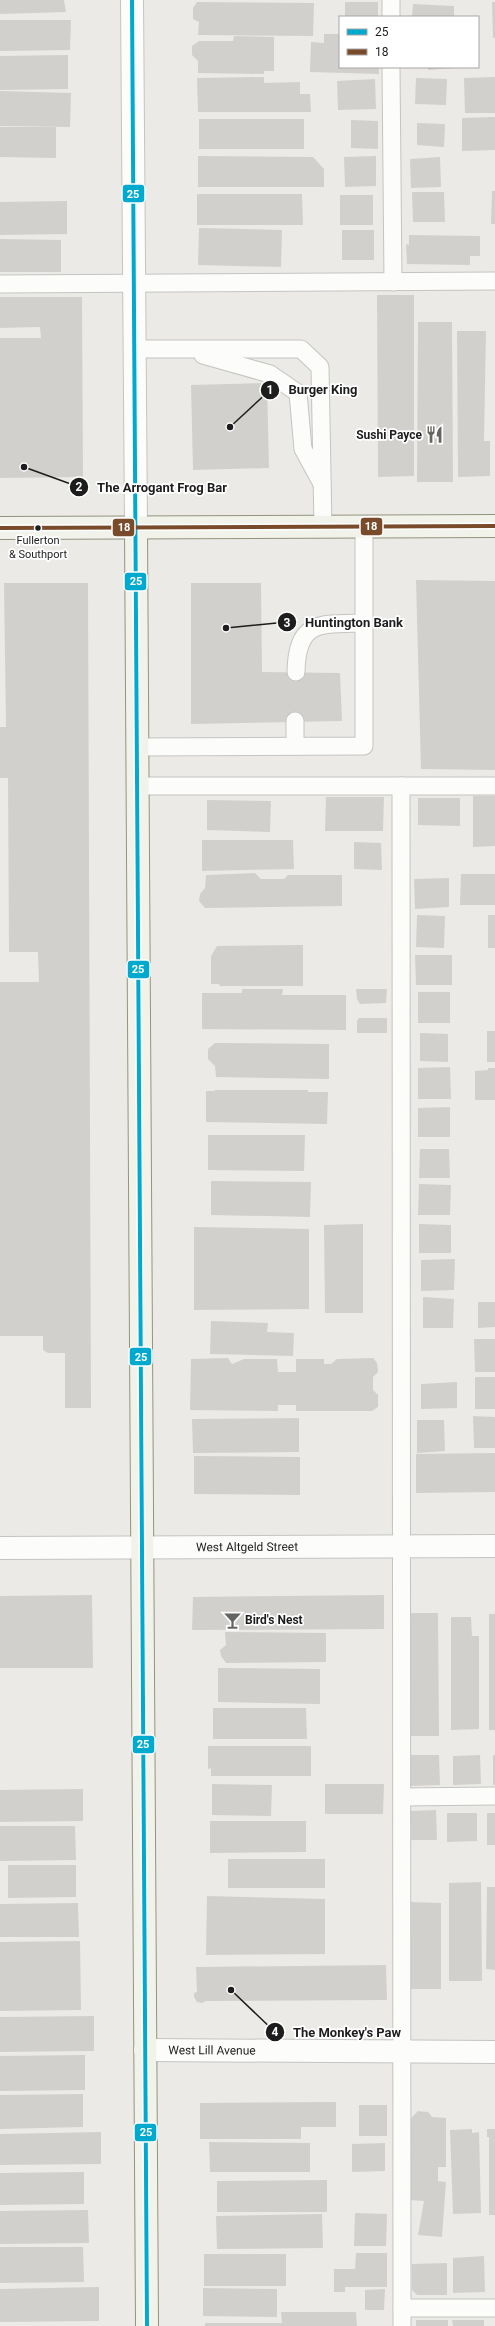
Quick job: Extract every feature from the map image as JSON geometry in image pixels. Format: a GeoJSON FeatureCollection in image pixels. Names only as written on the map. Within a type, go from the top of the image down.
{"type":"FeatureCollection","features":[{"type":"Feature","properties":{"kind":"street"},"geometry":{"type":"LineString","coordinates":[[132,0],[138,747],[146,2326]]}},
{"type":"Feature","properties":{"kind":"street"},"geometry":{"type":"LineString","coordinates":[[0,528],[495,526]]}},
{"type":"Feature","properties":{"kind":"street","name":"West Altgeld Street"},"geometry":{"type":"LineString","coordinates":[[0,1548],[495,1546]]}},
{"type":"Feature","properties":{"kind":"street","name":"West Lill Avenue"},"geometry":{"type":"LineString","coordinates":[[145,2050],[495,2052]]}},
{"type":"Feature","properties":{"kind":"lane"},"geometry":{"type":"LineString","coordinates":[[391,0],[391,16]]}},
{"type":"Feature","properties":{"kind":"lane"},"geometry":{"type":"LineString","coordinates":[[391,68],[393,282]]}},
{"type":"Feature","properties":{"kind":"lane"},"geometry":{"type":"LineString","coordinates":[[0,284],[495,281]]}},
{"type":"Feature","properties":{"kind":"lane"},"geometry":{"type":"LineString","coordinates":[[135,349],[301,349],[320,367],[323,527]]}},
{"type":"Feature","properties":{"kind":"lane"},"geometry":{"type":"LineString","coordinates":[[183,349],[270,374],[298,393],[303,449],[322,484]]}},
{"type":"Feature","properties":{"kind":"lane"},"geometry":{"type":"LineString","coordinates":[[138,747],[364,746],[362,623],[364,527]]}},
{"type":"Feature","properties":{"kind":"lane"},"geometry":{"type":"LineString","coordinates":[[296,672],[296,658],[303,636],[321,624],[362,623]]}},
{"type":"Feature","properties":{"kind":"lane"},"geometry":{"type":"LineString","coordinates":[[295,721],[295,746]]}},
{"type":"Feature","properties":{"kind":"lane"},"geometry":{"type":"LineString","coordinates":[[138,786],[495,786]]}},
{"type":"Feature","properties":{"kind":"lane"},"geometry":{"type":"LineString","coordinates":[[401,786],[402,2326]]}},
{"type":"Feature","properties":{"kind":"lane"},"geometry":{"type":"LineString","coordinates":[[402,1797],[495,1796]]}},
{"type":"Feature","properties":{"kind":"lane"},"geometry":{"type":"LineString","coordinates":[[402,2308],[495,2308]]}},
{"type":"Feature","properties":{"kind":"building"},"geometry":{"type":"Polygon","coordinates":[[[0,0],[64,0],[66,12],[0,14],[0,0]]]}},
{"type":"Feature","properties":{"kind":"building"},"geometry":{"type":"Polygon","coordinates":[[[197,2],[314,3],[313,36],[198,35],[199,22],[193,19],[193,8],[197,2]]]}},
{"type":"Feature","properties":{"kind":"building"},"geometry":{"type":"Polygon","coordinates":[[[345,2],[378,2],[378,16],[345,16],[345,2]]]}},
{"type":"Feature","properties":{"kind":"building"},"geometry":{"type":"Polygon","coordinates":[[[492,2],[495,2],[495,38],[493,38],[492,2]]]}},
{"type":"Feature","properties":{"kind":"building"},"geometry":{"type":"Polygon","coordinates":[[[413,4],[454,6],[454,16],[412,16],[413,4]]]}},
{"type":"Feature","properties":{"kind":"building"},"geometry":{"type":"Polygon","coordinates":[[[0,20],[71,20],[70,50],[0,51],[0,20]]]}},
{"type":"Feature","properties":{"kind":"building"},"geometry":{"type":"Polygon","coordinates":[[[324,34],[339,34],[339,68],[379,68],[379,74],[310,72],[311,42],[324,43],[324,34]]]}},
{"type":"Feature","properties":{"kind":"building"},"geometry":{"type":"Polygon","coordinates":[[[234,36],[274,37],[274,71],[264,71],[264,74],[198,73],[198,61],[192,55],[192,46],[199,41],[233,41],[234,36]]]}},
{"type":"Feature","properties":{"kind":"building"},"geometry":{"type":"Polygon","coordinates":[[[68,55],[68,89],[0,90],[0,56],[68,55]]]}},
{"type":"Feature","properties":{"kind":"building"},"geometry":{"type":"Polygon","coordinates":[[[428,68],[454,68],[428,70],[428,68]]]}},
{"type":"Feature","properties":{"kind":"building"},"geometry":{"type":"Polygon","coordinates":[[[264,77],[264,83],[300,82],[300,94],[310,94],[311,112],[198,112],[197,78],[264,77]]]}},
{"type":"Feature","properties":{"kind":"building"},"geometry":{"type":"Polygon","coordinates":[[[495,77],[495,113],[465,113],[464,78],[495,77]]]}},
{"type":"Feature","properties":{"kind":"building"},"geometry":{"type":"Polygon","coordinates":[[[416,78],[447,79],[446,105],[415,104],[416,78]]]}},
{"type":"Feature","properties":{"kind":"building"},"geometry":{"type":"Polygon","coordinates":[[[375,79],[376,109],[338,110],[337,81],[375,79]]]}},
{"type":"Feature","properties":{"kind":"building"},"geometry":{"type":"Polygon","coordinates":[[[0,91],[71,93],[70,127],[0,126],[0,91]]]}},
{"type":"Feature","properties":{"kind":"building"},"geometry":{"type":"Polygon","coordinates":[[[495,117],[495,150],[462,151],[462,118],[495,117]]]}},
{"type":"Feature","properties":{"kind":"building"},"geometry":{"type":"Polygon","coordinates":[[[199,119],[304,119],[304,149],[199,149],[199,119]]]}},
{"type":"Feature","properties":{"kind":"building"},"geometry":{"type":"Polygon","coordinates":[[[351,120],[378,121],[378,149],[351,148],[351,120]]]}},
{"type":"Feature","properties":{"kind":"building"},"geometry":{"type":"Polygon","coordinates":[[[417,123],[445,124],[444,147],[417,145],[417,123]]]}},
{"type":"Feature","properties":{"kind":"building"},"geometry":{"type":"Polygon","coordinates":[[[0,127],[56,127],[56,158],[0,157],[0,127]]]}},
{"type":"Feature","properties":{"kind":"building"},"geometry":{"type":"Polygon","coordinates":[[[198,156],[313,157],[324,169],[324,187],[198,187],[198,156]]]}},
{"type":"Feature","properties":{"kind":"building"},"geometry":{"type":"Polygon","coordinates":[[[376,156],[376,186],[345,187],[344,157],[376,156]]]}},
{"type":"Feature","properties":{"kind":"building"},"geometry":{"type":"Polygon","coordinates":[[[440,157],[441,187],[411,188],[410,159],[440,157]]]}},
{"type":"Feature","properties":{"kind":"building"},"geometry":{"type":"Polygon","coordinates":[[[492,191],[495,191],[495,224],[491,224],[492,191]]]}},
{"type":"Feature","properties":{"kind":"building"},"geometry":{"type":"Polygon","coordinates":[[[412,192],[444,192],[445,222],[413,222],[412,192]]]}},
{"type":"Feature","properties":{"kind":"building"},"geometry":{"type":"Polygon","coordinates":[[[197,194],[302,194],[303,225],[197,225],[197,194]]]}},
{"type":"Feature","properties":{"kind":"building"},"geometry":{"type":"Polygon","coordinates":[[[340,195],[373,195],[373,225],[340,225],[340,195]]]}},
{"type":"Feature","properties":{"kind":"building"},"geometry":{"type":"Polygon","coordinates":[[[67,201],[67,234],[0,235],[0,202],[67,201]]]}},
{"type":"Feature","properties":{"kind":"building"},"geometry":{"type":"Polygon","coordinates":[[[199,228],[282,230],[281,267],[198,265],[199,228]]]}},
{"type":"Feature","properties":{"kind":"building"},"geometry":{"type":"Polygon","coordinates":[[[342,230],[374,230],[374,260],[342,260],[342,230]]]}},
{"type":"Feature","properties":{"kind":"building"},"geometry":{"type":"Polygon","coordinates":[[[409,235],[480,236],[480,256],[470,256],[470,265],[407,264],[406,244],[409,245],[409,235]]]}},
{"type":"Feature","properties":{"kind":"building"},"geometry":{"type":"Polygon","coordinates":[[[0,239],[61,240],[61,272],[0,272],[0,239]]]}},
{"type":"Feature","properties":{"kind":"building"},"geometry":{"type":"Polygon","coordinates":[[[377,295],[414,295],[414,476],[378,477],[377,295]]]}},
{"type":"Feature","properties":{"kind":"building"},"geometry":{"type":"Polygon","coordinates":[[[0,297],[82,297],[83,477],[0,478],[0,338],[41,338],[40,327],[0,328],[0,297]]]}},
{"type":"Feature","properties":{"kind":"building"},"geometry":{"type":"Polygon","coordinates":[[[418,322],[452,322],[453,482],[417,482],[418,322]]]}},
{"type":"Feature","properties":{"kind":"building"},"geometry":{"type":"Polygon","coordinates":[[[457,331],[486,331],[484,441],[490,441],[490,476],[458,477],[457,331]]]}},
{"type":"Feature","properties":{"kind":"building"},"geometry":{"type":"Polygon","coordinates":[[[267,383],[269,468],[193,470],[191,385],[267,383]]]}},
{"type":"Feature","properties":{"kind":"building"},"geometry":{"type":"Polygon","coordinates":[[[416,580],[495,581],[495,770],[421,769],[416,580]]]}},
{"type":"Feature","properties":{"kind":"building"},"geometry":{"type":"Polygon","coordinates":[[[4,583],[88,583],[91,1408],[65,1408],[65,1353],[48,1353],[43,1350],[43,1336],[0,1336],[0,982],[39,982],[38,952],[9,952],[8,778],[0,778],[0,727],[6,727],[4,583]]]}},
{"type":"Feature","properties":{"kind":"building"},"geometry":{"type":"Polygon","coordinates":[[[191,583],[261,583],[262,672],[340,673],[342,721],[191,724],[191,583]]]}},
{"type":"Feature","properties":{"kind":"building"},"geometry":{"type":"Polygon","coordinates":[[[473,796],[495,796],[495,846],[473,847],[473,796]]]}},
{"type":"Feature","properties":{"kind":"building"},"geometry":{"type":"Polygon","coordinates":[[[326,797],[384,797],[383,831],[325,831],[326,797]]]}},
{"type":"Feature","properties":{"kind":"building"},"geometry":{"type":"Polygon","coordinates":[[[418,798],[460,798],[460,826],[418,825],[418,798]]]}},
{"type":"Feature","properties":{"kind":"building"},"geometry":{"type":"Polygon","coordinates":[[[207,800],[271,801],[270,832],[207,830],[207,800]]]}},
{"type":"Feature","properties":{"kind":"building"},"geometry":{"type":"Polygon","coordinates":[[[202,840],[293,840],[294,869],[202,871],[202,840]]]}},
{"type":"Feature","properties":{"kind":"building"},"geometry":{"type":"Polygon","coordinates":[[[354,842],[381,843],[382,870],[354,869],[354,842]]]}},
{"type":"Feature","properties":{"kind":"building"},"geometry":{"type":"Polygon","coordinates":[[[255,873],[261,879],[284,879],[288,875],[342,875],[342,906],[205,908],[199,901],[200,894],[205,888],[206,875],[255,873]]]}},
{"type":"Feature","properties":{"kind":"building"},"geometry":{"type":"Polygon","coordinates":[[[461,874],[495,874],[495,905],[460,905],[461,874]]]}},
{"type":"Feature","properties":{"kind":"building"},"geometry":{"type":"Polygon","coordinates":[[[449,878],[449,907],[415,909],[414,879],[449,878]]]}},
{"type":"Feature","properties":{"kind":"building"},"geometry":{"type":"Polygon","coordinates":[[[417,915],[445,916],[444,948],[416,947],[417,915]]]}},
{"type":"Feature","properties":{"kind":"building"},"geometry":{"type":"Polygon","coordinates":[[[488,915],[495,915],[495,948],[488,948],[488,915]]]}},
{"type":"Feature","properties":{"kind":"building"},"geometry":{"type":"Polygon","coordinates":[[[303,945],[303,986],[220,986],[219,984],[211,984],[211,956],[217,946],[303,945]]]}},
{"type":"Feature","properties":{"kind":"building"},"geometry":{"type":"Polygon","coordinates":[[[415,955],[452,955],[452,985],[416,985],[415,955]]]}},
{"type":"Feature","properties":{"kind":"building"},"geometry":{"type":"Polygon","coordinates":[[[242,989],[283,989],[282,995],[346,995],[346,1030],[202,1029],[202,993],[242,993],[242,989]]]}},
{"type":"Feature","properties":{"kind":"building"},"geometry":{"type":"Polygon","coordinates":[[[356,989],[387,989],[386,1003],[360,1004],[357,999],[356,989]]]}},
{"type":"Feature","properties":{"kind":"building"},"geometry":{"type":"Polygon","coordinates":[[[418,992],[450,992],[450,1023],[418,1023],[418,992]]]}},
{"type":"Feature","properties":{"kind":"building"},"geometry":{"type":"Polygon","coordinates":[[[359,1018],[387,1018],[387,1033],[357,1033],[357,1021],[359,1018]]]}},
{"type":"Feature","properties":{"kind":"building"},"geometry":{"type":"Polygon","coordinates":[[[487,1031],[495,1031],[495,1062],[487,1062],[487,1031]]]}},
{"type":"Feature","properties":{"kind":"building"},"geometry":{"type":"Polygon","coordinates":[[[420,1033],[448,1034],[448,1062],[420,1061],[420,1033]]]}},
{"type":"Feature","properties":{"kind":"building"},"geometry":{"type":"Polygon","coordinates":[[[215,1043],[329,1044],[329,1079],[216,1077],[215,1066],[208,1059],[208,1049],[215,1043]]]}},
{"type":"Feature","properties":{"kind":"building"},"geometry":{"type":"Polygon","coordinates":[[[450,1067],[451,1099],[418,1099],[418,1068],[450,1067]]]}},
{"type":"Feature","properties":{"kind":"building"},"geometry":{"type":"Polygon","coordinates":[[[488,1068],[495,1068],[495,1100],[475,1100],[475,1071],[488,1070],[488,1068]]]}},
{"type":"Feature","properties":{"kind":"building"},"geometry":{"type":"Polygon","coordinates":[[[308,1090],[308,1092],[328,1092],[327,1124],[206,1122],[206,1091],[308,1090]]]}},
{"type":"Feature","properties":{"kind":"building"},"geometry":{"type":"Polygon","coordinates":[[[450,1107],[450,1137],[418,1137],[418,1108],[450,1107]]]}},
{"type":"Feature","properties":{"kind":"building"},"geometry":{"type":"Polygon","coordinates":[[[208,1135],[305,1135],[304,1171],[208,1170],[208,1135]]]}},
{"type":"Feature","properties":{"kind":"building"},"geometry":{"type":"Polygon","coordinates":[[[420,1149],[449,1149],[450,1178],[419,1178],[420,1149]]]}},
{"type":"Feature","properties":{"kind":"building"},"geometry":{"type":"Polygon","coordinates":[[[211,1181],[311,1182],[310,1217],[211,1215],[211,1181]]]}},
{"type":"Feature","properties":{"kind":"building"},"geometry":{"type":"Polygon","coordinates":[[[419,1184],[451,1185],[450,1215],[418,1215],[419,1184]]]}},
{"type":"Feature","properties":{"kind":"building"},"geometry":{"type":"Polygon","coordinates":[[[363,1224],[363,1313],[325,1313],[324,1225],[363,1224]]]}},
{"type":"Feature","properties":{"kind":"building"},"geometry":{"type":"Polygon","coordinates":[[[419,1224],[451,1225],[451,1253],[419,1253],[419,1224]]]}},
{"type":"Feature","properties":{"kind":"building"},"geometry":{"type":"Polygon","coordinates":[[[194,1227],[309,1229],[309,1309],[194,1310],[194,1227]]]}},
{"type":"Feature","properties":{"kind":"building"},"geometry":{"type":"Polygon","coordinates":[[[455,1259],[454,1290],[421,1291],[421,1260],[455,1259]]]}},
{"type":"Feature","properties":{"kind":"building"},"geometry":{"type":"Polygon","coordinates":[[[423,1297],[454,1299],[453,1328],[423,1328],[423,1297]]]}},
{"type":"Feature","properties":{"kind":"building"},"geometry":{"type":"Polygon","coordinates":[[[478,1302],[495,1302],[495,1327],[478,1328],[478,1302]]]}},
{"type":"Feature","properties":{"kind":"building"},"geometry":{"type":"Polygon","coordinates":[[[211,1321],[268,1323],[267,1332],[294,1333],[293,1356],[210,1354],[211,1321]]]}},
{"type":"Feature","properties":{"kind":"building"},"geometry":{"type":"Polygon","coordinates":[[[474,1339],[495,1339],[495,1372],[475,1372],[474,1339]]]}},
{"type":"Feature","properties":{"kind":"building"},"geometry":{"type":"Polygon","coordinates":[[[228,1358],[232,1364],[244,1359],[277,1359],[278,1372],[296,1372],[296,1359],[324,1359],[324,1364],[331,1364],[337,1359],[373,1358],[377,1363],[378,1372],[373,1377],[373,1390],[378,1395],[378,1407],[372,1411],[296,1411],[296,1405],[278,1405],[278,1411],[190,1410],[191,1359],[228,1358]]]}},
{"type":"Feature","properties":{"kind":"building"},"geometry":{"type":"Polygon","coordinates":[[[475,1377],[495,1377],[495,1409],[475,1409],[475,1377]]]}},
{"type":"Feature","properties":{"kind":"building"},"geometry":{"type":"Polygon","coordinates":[[[457,1382],[457,1408],[421,1409],[421,1384],[457,1382]]]}},
{"type":"Feature","properties":{"kind":"building"},"geometry":{"type":"Polygon","coordinates":[[[473,1416],[495,1417],[495,1448],[474,1448],[473,1416]]]}},
{"type":"Feature","properties":{"kind":"building"},"geometry":{"type":"Polygon","coordinates":[[[299,1418],[299,1452],[193,1453],[192,1419],[299,1418]]]}},
{"type":"Feature","properties":{"kind":"building"},"geometry":{"type":"Polygon","coordinates":[[[417,1420],[444,1420],[445,1451],[417,1453],[417,1420]]]}},
{"type":"Feature","properties":{"kind":"building"},"geometry":{"type":"Polygon","coordinates":[[[495,1453],[495,1492],[416,1493],[416,1454],[495,1453]]]}},
{"type":"Feature","properties":{"kind":"building"},"geometry":{"type":"Polygon","coordinates":[[[194,1456],[300,1457],[300,1495],[194,1494],[194,1456]]]}},
{"type":"Feature","properties":{"kind":"building"},"geometry":{"type":"Polygon","coordinates":[[[92,1595],[93,1668],[0,1668],[0,1596],[92,1595]]]}},
{"type":"Feature","properties":{"kind":"building"},"geometry":{"type":"Polygon","coordinates":[[[384,1595],[384,1629],[192,1630],[193,1597],[384,1595]]]}},
{"type":"Feature","properties":{"kind":"building"},"geometry":{"type":"Polygon","coordinates":[[[409,1613],[438,1613],[439,1736],[409,1736],[409,1613]]]}},
{"type":"Feature","properties":{"kind":"building"},"geometry":{"type":"Polygon","coordinates":[[[489,1614],[495,1614],[495,1730],[489,1730],[489,1614]]]}},
{"type":"Feature","properties":{"kind":"building"},"geometry":{"type":"Polygon","coordinates":[[[451,1617],[471,1617],[472,1636],[479,1636],[479,1729],[451,1730],[451,1617]]]}},
{"type":"Feature","properties":{"kind":"building"},"geometry":{"type":"Polygon","coordinates":[[[225,1632],[326,1633],[326,1662],[226,1663],[221,1656],[220,1650],[226,1645],[225,1632]]]}},
{"type":"Feature","properties":{"kind":"building"},"geometry":{"type":"Polygon","coordinates":[[[218,1668],[320,1669],[320,1704],[218,1702],[218,1668]]]}},
{"type":"Feature","properties":{"kind":"building"},"geometry":{"type":"Polygon","coordinates":[[[213,1708],[306,1708],[307,1739],[213,1739],[213,1708]]]}},
{"type":"Feature","properties":{"kind":"building"},"geometry":{"type":"Polygon","coordinates":[[[208,1746],[311,1746],[311,1776],[211,1776],[211,1768],[208,1769],[208,1746]]]}},
{"type":"Feature","properties":{"kind":"building"},"geometry":{"type":"Polygon","coordinates":[[[411,1755],[439,1755],[440,1785],[411,1786],[411,1755]]]}},
{"type":"Feature","properties":{"kind":"building"},"geometry":{"type":"Polygon","coordinates":[[[480,1755],[481,1784],[453,1785],[453,1756],[480,1755]]]}},
{"type":"Feature","properties":{"kind":"building"},"geometry":{"type":"Polygon","coordinates":[[[493,1755],[495,1755],[495,1785],[493,1785],[493,1755]]]}},
{"type":"Feature","properties":{"kind":"building"},"geometry":{"type":"Polygon","coordinates":[[[212,1784],[272,1785],[271,1816],[212,1815],[212,1784]]]}},
{"type":"Feature","properties":{"kind":"building"},"geometry":{"type":"Polygon","coordinates":[[[325,1784],[384,1784],[383,1814],[325,1814],[325,1784]]]}},
{"type":"Feature","properties":{"kind":"building"},"geometry":{"type":"Polygon","coordinates":[[[83,1789],[83,1821],[0,1822],[0,1790],[83,1789]]]}},
{"type":"Feature","properties":{"kind":"building"},"geometry":{"type":"Polygon","coordinates":[[[436,1810],[437,1840],[410,1840],[410,1811],[436,1810]]]}},
{"type":"Feature","properties":{"kind":"building"},"geometry":{"type":"Polygon","coordinates":[[[447,1813],[477,1813],[477,1841],[447,1842],[447,1813]]]}},
{"type":"Feature","properties":{"kind":"building"},"geometry":{"type":"Polygon","coordinates":[[[487,1813],[495,1813],[495,1845],[487,1845],[487,1813]]]}},
{"type":"Feature","properties":{"kind":"building"},"geometry":{"type":"Polygon","coordinates":[[[210,1821],[306,1821],[306,1852],[210,1853],[210,1821]]]}},
{"type":"Feature","properties":{"kind":"building"},"geometry":{"type":"Polygon","coordinates":[[[0,1826],[75,1826],[76,1860],[0,1861],[0,1826]]]}},
{"type":"Feature","properties":{"kind":"building"},"geometry":{"type":"Polygon","coordinates":[[[228,1859],[325,1859],[325,1888],[228,1888],[228,1859]]]}},
{"type":"Feature","properties":{"kind":"building"},"geometry":{"type":"Polygon","coordinates":[[[8,1865],[76,1865],[76,1897],[8,1898],[8,1865]]]}},
{"type":"Feature","properties":{"kind":"building"},"geometry":{"type":"Polygon","coordinates":[[[481,1882],[482,1981],[449,1981],[449,1883],[481,1882]]]}},
{"type":"Feature","properties":{"kind":"building"},"geometry":{"type":"Polygon","coordinates":[[[487,1887],[495,1887],[495,1970],[486,1969],[487,1887]]]}},
{"type":"Feature","properties":{"kind":"building"},"geometry":{"type":"Polygon","coordinates":[[[207,1896],[325,1899],[325,1954],[206,1955],[207,1896]]]}},
{"type":"Feature","properties":{"kind":"building"},"geometry":{"type":"Polygon","coordinates":[[[410,1902],[441,1903],[441,1989],[409,1989],[410,1902]]]}},
{"type":"Feature","properties":{"kind":"building"},"geometry":{"type":"Polygon","coordinates":[[[78,1903],[79,1937],[0,1937],[0,1904],[78,1903]]]}},
{"type":"Feature","properties":{"kind":"building"},"geometry":{"type":"Polygon","coordinates":[[[80,1941],[81,2010],[0,2011],[0,1942],[80,1941]]]}},
{"type":"Feature","properties":{"kind":"building"},"geometry":{"type":"Polygon","coordinates":[[[386,1965],[387,2000],[206,2001],[202,2003],[197,2002],[194,1997],[194,1993],[197,1992],[196,1967],[386,1965]]]}},
{"type":"Feature","properties":{"kind":"building"},"geometry":{"type":"Polygon","coordinates":[[[94,2016],[94,2051],[0,2052],[0,2017],[94,2016]]]}},
{"type":"Feature","properties":{"kind":"building"},"geometry":{"type":"Polygon","coordinates":[[[85,2055],[85,2090],[0,2091],[0,2056],[85,2055]]]}},
{"type":"Feature","properties":{"kind":"building"},"geometry":{"type":"Polygon","coordinates":[[[83,2094],[83,2127],[0,2129],[0,2095],[83,2094]]]}},
{"type":"Feature","properties":{"kind":"building"},"geometry":{"type":"Polygon","coordinates":[[[336,2102],[336,2127],[301,2127],[301,2139],[200,2139],[200,2103],[336,2102]]]}},
{"type":"Feature","properties":{"kind":"building"},"geometry":{"type":"Polygon","coordinates":[[[359,2105],[387,2105],[387,2136],[359,2136],[359,2105]]]}},
{"type":"Feature","properties":{"kind":"building"},"geometry":{"type":"Polygon","coordinates":[[[418,2111],[428,2112],[432,2117],[446,2118],[446,2167],[438,2167],[438,2181],[446,2182],[442,2237],[418,2235],[424,2201],[410,2200],[411,2118],[418,2111]]]}},
{"type":"Feature","properties":{"kind":"building"},"geometry":{"type":"Polygon","coordinates":[[[472,2129],[472,2133],[479,2132],[481,2213],[453,2214],[450,2130],[472,2129]]]}},
{"type":"Feature","properties":{"kind":"building"},"geometry":{"type":"Polygon","coordinates":[[[487,2129],[495,2129],[495,2215],[489,2215],[489,2137],[487,2137],[487,2129]]]}},
{"type":"Feature","properties":{"kind":"building"},"geometry":{"type":"Polygon","coordinates":[[[101,2132],[101,2164],[0,2165],[0,2134],[101,2132]]]}},
{"type":"Feature","properties":{"kind":"building"},"geometry":{"type":"Polygon","coordinates":[[[209,2142],[310,2143],[310,2172],[210,2172],[209,2142]]]}},
{"type":"Feature","properties":{"kind":"building"},"geometry":{"type":"Polygon","coordinates":[[[385,2143],[385,2171],[352,2172],[352,2144],[385,2143]]]}},
{"type":"Feature","properties":{"kind":"building"},"geometry":{"type":"Polygon","coordinates":[[[84,2172],[84,2204],[0,2205],[0,2173],[84,2172]]]}},
{"type":"Feature","properties":{"kind":"building"},"geometry":{"type":"Polygon","coordinates":[[[327,2180],[327,2212],[217,2212],[217,2181],[327,2180]]]}},
{"type":"Feature","properties":{"kind":"building"},"geometry":{"type":"Polygon","coordinates":[[[88,2210],[89,2243],[0,2244],[0,2211],[88,2210]]]}},
{"type":"Feature","properties":{"kind":"building"},"geometry":{"type":"Polygon","coordinates":[[[355,2213],[387,2214],[386,2246],[354,2246],[355,2213]]]}},
{"type":"Feature","properties":{"kind":"building"},"geometry":{"type":"Polygon","coordinates":[[[322,2214],[323,2248],[217,2249],[216,2216],[322,2214]]]}},
{"type":"Feature","properties":{"kind":"building"},"geometry":{"type":"Polygon","coordinates":[[[0,2247],[83,2247],[84,2282],[0,2283],[0,2247]]]}},
{"type":"Feature","properties":{"kind":"building"},"geometry":{"type":"Polygon","coordinates":[[[356,2253],[387,2253],[387,2287],[345,2287],[345,2292],[334,2292],[334,2269],[355,2269],[356,2253]]]}},
{"type":"Feature","properties":{"kind":"building"},"geometry":{"type":"Polygon","coordinates":[[[204,2254],[286,2254],[286,2286],[204,2286],[204,2254]]]}},
{"type":"Feature","properties":{"kind":"building"},"geometry":{"type":"Polygon","coordinates":[[[484,2256],[485,2292],[453,2293],[453,2258],[484,2256]]]}},
{"type":"Feature","properties":{"kind":"building"},"geometry":{"type":"Polygon","coordinates":[[[447,2263],[447,2295],[417,2295],[412,2290],[412,2264],[447,2263]]]}},
{"type":"Feature","properties":{"kind":"building"},"geometry":{"type":"Polygon","coordinates":[[[99,2287],[99,2321],[0,2322],[0,2289],[99,2287]]]}},
{"type":"Feature","properties":{"kind":"building"},"geometry":{"type":"Polygon","coordinates":[[[203,2288],[277,2289],[277,2317],[203,2316],[203,2288]]]}},
{"type":"Feature","properties":{"kind":"building"},"geometry":{"type":"Polygon","coordinates":[[[385,2289],[384,2310],[365,2310],[365,2290],[385,2289]]]}},
{"type":"Feature","properties":{"kind":"building"},"geometry":{"type":"Polygon","coordinates":[[[281,2312],[356,2312],[357,2326],[205,2326],[205,2323],[282,2323],[281,2312]]]}},
{"type":"Feature","properties":{"kind":"building"},"geometry":{"type":"Polygon","coordinates":[[[416,2320],[448,2320],[448,2326],[416,2326],[416,2320]]]}},
{"type":"Feature","properties":{"kind":"building"},"geometry":{"type":"Polygon","coordinates":[[[452,2320],[484,2320],[484,2326],[453,2326],[452,2320]]]}},
{"type":"Feature","properties":{"kind":"transit line","name":"25"},"geometry":{"type":"LineString","coordinates":[[132,0],[147,2326]]}},
{"type":"Feature","properties":{"kind":"transit line","name":"18"},"geometry":{"type":"LineString","coordinates":[[0,528],[495,526]]}},
{"type":"Feature","properties":{"kind":"place","name":"Burger King"},"geometry":{"type":"Point","coordinates":[230,427]}},
{"type":"Feature","properties":{"kind":"place","name":"Sushi Payce"},"geometry":{"type":"Point","coordinates":[435,435]}},
{"type":"Feature","properties":{"kind":"place","name":"The Arrogant Frog Bar"},"geometry":{"type":"Point","coordinates":[24,467]}},
{"type":"Feature","properties":{"kind":"place","name":"Fullerton & Southport"},"geometry":{"type":"Point","coordinates":[38,528]}},
{"type":"Feature","properties":{"kind":"place","name":"Huntington Bank"},"geometry":{"type":"Point","coordinates":[226,628]}},
{"type":"Feature","properties":{"kind":"place","name":"Bird's Nest"},"geometry":{"type":"Point","coordinates":[232,1620]}},
{"type":"Feature","properties":{"kind":"place","name":"The Monkey's Paw"},"geometry":{"type":"Point","coordinates":[231,1990]}}]}
